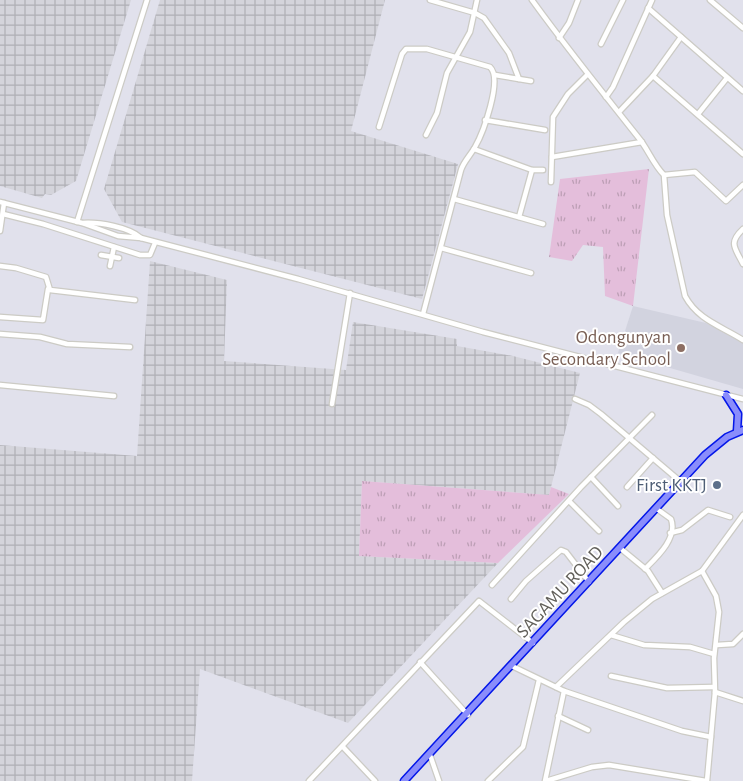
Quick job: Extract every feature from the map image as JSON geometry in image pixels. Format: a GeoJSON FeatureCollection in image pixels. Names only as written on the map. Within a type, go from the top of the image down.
{"type":"FeatureCollection","features":[{"type":"Feature","properties":{"kind":"highway"},"geometry":{"type":"LineString","coordinates":[[726,395],[738,414],[740,431]]}},
{"type":"Feature","properties":{"kind":"highway","name":"SAGAMU ROAD"},"geometry":{"type":"LineString","coordinates":[[404,781],[658,509],[705,455],[740,431]]}},
{"type":"Feature","properties":{"kind":"street"},"geometry":{"type":"LineString","coordinates":[[79,223],[147,0]]}},
{"type":"Feature","properties":{"kind":"street"},"geometry":{"type":"LineString","coordinates":[[430,0],[475,13],[489,23],[509,53],[519,79]]}},
{"type":"Feature","properties":{"kind":"street"},"geometry":{"type":"LineString","coordinates":[[426,135],[437,113],[447,73],[470,32],[477,0]]}},
{"type":"Feature","properties":{"kind":"street"},"geometry":{"type":"LineString","coordinates":[[532,0],[587,75],[642,142],[655,167],[664,175],[667,215],[684,296],[697,313],[743,340]]}},
{"type":"Feature","properties":{"kind":"street"},"geometry":{"type":"LineString","coordinates":[[560,38],[570,23],[578,0]]}},
{"type":"Feature","properties":{"kind":"street"},"geometry":{"type":"LineString","coordinates":[[601,44],[623,0]]}},
{"type":"Feature","properties":{"kind":"street"},"geometry":{"type":"LineString","coordinates":[[606,97],[613,87],[652,0]]}},
{"type":"Feature","properties":{"kind":"street"},"geometry":{"type":"LineString","coordinates":[[710,0],[743,28]]}},
{"type":"Feature","properties":{"kind":"street"},"geometry":{"type":"LineString","coordinates":[[648,8],[743,91]]}},
{"type":"Feature","properties":{"kind":"street"},"geometry":{"type":"LineString","coordinates":[[618,112],[653,76],[681,37]]}},
{"type":"Feature","properties":{"kind":"street"},"geometry":{"type":"LineString","coordinates":[[379,127],[403,51],[410,48],[420,48],[490,67],[495,75],[492,98],[485,120],[474,149],[465,160],[423,314]]}},
{"type":"Feature","properties":{"kind":"street"},"geometry":{"type":"LineString","coordinates":[[495,75],[531,81]]}},
{"type":"Feature","properties":{"kind":"street"},"geometry":{"type":"LineString","coordinates":[[551,182],[552,127],[556,110],[587,75]]}},
{"type":"Feature","properties":{"kind":"street"},"geometry":{"type":"LineString","coordinates":[[653,76],[743,154]]}},
{"type":"Feature","properties":{"kind":"street"},"geometry":{"type":"LineString","coordinates":[[698,114],[727,78]]}},
{"type":"Feature","properties":{"kind":"street"},"geometry":{"type":"LineString","coordinates":[[485,120],[545,130]]}},
{"type":"Feature","properties":{"kind":"street"},"geometry":{"type":"LineString","coordinates":[[552,157],[642,142]]}},
{"type":"Feature","properties":{"kind":"street"},"geometry":{"type":"LineString","coordinates":[[474,149],[532,170],[543,170]]}},
{"type":"Feature","properties":{"kind":"street"},"geometry":{"type":"LineString","coordinates":[[519,217],[532,170]]}},
{"type":"Feature","properties":{"kind":"street"},"geometry":{"type":"LineString","coordinates":[[664,175],[694,172],[726,201],[743,185]]}},
{"type":"Feature","properties":{"kind":"street"},"geometry":{"type":"LineString","coordinates":[[454,199],[542,224]]}},
{"type":"Feature","properties":{"kind":"street"},"geometry":{"type":"LineString","coordinates":[[0,231],[2,202],[79,223],[118,236],[141,238],[743,399]]}},
{"type":"Feature","properties":{"kind":"street"},"geometry":{"type":"LineString","coordinates":[[2,214],[44,224],[140,255],[150,255],[154,243]]}},
{"type":"Feature","properties":{"kind":"street"},"geometry":{"type":"LineString","coordinates":[[743,229],[734,239],[734,243],[743,264]]}},
{"type":"Feature","properties":{"kind":"street"},"geometry":{"type":"LineString","coordinates":[[110,266],[114,246]]}},
{"type":"Feature","properties":{"kind":"street"},"geometry":{"type":"LineString","coordinates":[[441,248],[532,273]]}},
{"type":"Feature","properties":{"kind":"street"},"geometry":{"type":"LineString","coordinates":[[101,256],[119,258]]}},
{"type":"Feature","properties":{"kind":"street"},"geometry":{"type":"LineString","coordinates":[[0,266],[14,267],[46,277],[48,289],[43,320],[0,316]]}},
{"type":"Feature","properties":{"kind":"street"},"geometry":{"type":"LineString","coordinates":[[48,289],[135,300]]}},
{"type":"Feature","properties":{"kind":"street"},"geometry":{"type":"LineString","coordinates":[[332,404],[350,293]]}},
{"type":"Feature","properties":{"kind":"street"},"geometry":{"type":"LineString","coordinates":[[0,334],[40,337],[75,344],[130,347]]}},
{"type":"Feature","properties":{"kind":"street"},"geometry":{"type":"LineString","coordinates":[[0,385],[114,396]]}},
{"type":"Feature","properties":{"kind":"street"},"geometry":{"type":"LineString","coordinates":[[575,399],[589,405],[681,482]]}},
{"type":"Feature","properties":{"kind":"street"},"geometry":{"type":"LineString","coordinates":[[492,585],[652,414]]}},
{"type":"Feature","properties":{"kind":"street"},"geometry":{"type":"LineString","coordinates":[[627,487],[654,458]]}},
{"type":"Feature","properties":{"kind":"street"},"geometry":{"type":"LineString","coordinates":[[591,477],[618,506]]}},
{"type":"Feature","properties":{"kind":"street"},"geometry":{"type":"LineString","coordinates":[[569,501],[599,531]]}},
{"type":"Feature","properties":{"kind":"street"},"geometry":{"type":"LineString","coordinates":[[645,568],[661,553],[670,533],[670,519],[658,509]]}},
{"type":"Feature","properties":{"kind":"street"},"geometry":{"type":"LineString","coordinates":[[670,533],[682,530],[705,510],[711,510],[730,517]]}},
{"type":"Feature","properties":{"kind":"street"},"geometry":{"type":"LineString","coordinates":[[556,687],[652,599],[702,572],[743,515]]}},
{"type":"Feature","properties":{"kind":"street"},"geometry":{"type":"LineString","coordinates":[[620,548],[645,568],[662,593]]}},
{"type":"Feature","properties":{"kind":"street"},"geometry":{"type":"LineString","coordinates":[[511,599],[526,581],[561,550],[566,552],[589,582]]}},
{"type":"Feature","properties":{"kind":"street"},"geometry":{"type":"LineString","coordinates":[[564,691],[546,781],[592,767],[609,765],[706,781],[715,690],[714,654],[717,645],[719,612],[716,596],[702,572]]}},
{"type":"Feature","properties":{"kind":"street"},"geometry":{"type":"LineString","coordinates":[[309,781],[344,747],[420,662],[479,601],[533,643]]}},
{"type":"Feature","properties":{"kind":"street"},"geometry":{"type":"LineString","coordinates":[[717,645],[733,644],[743,634]]}},
{"type":"Feature","properties":{"kind":"street"},"geometry":{"type":"LineString","coordinates":[[611,635],[644,645],[690,647],[714,654]]}},
{"type":"Feature","properties":{"kind":"street"},"geometry":{"type":"LineString","coordinates":[[420,662],[468,714]]}},
{"type":"Feature","properties":{"kind":"street"},"geometry":{"type":"LineString","coordinates":[[512,666],[564,691],[682,731],[711,737]]}},
{"type":"Feature","properties":{"kind":"street"},"geometry":{"type":"LineString","coordinates":[[611,676],[667,688],[715,690],[743,701]]}},
{"type":"Feature","properties":{"kind":"street"},"geometry":{"type":"LineString","coordinates":[[488,781],[523,746],[539,680]]}},
{"type":"Feature","properties":{"kind":"street"},"geometry":{"type":"LineString","coordinates":[[558,716],[588,730]]}},
{"type":"Feature","properties":{"kind":"street"},"geometry":{"type":"LineString","coordinates":[[344,747],[376,781]]}},
{"type":"Feature","properties":{"kind":"street"},"geometry":{"type":"LineString","coordinates":[[430,755],[439,781]]}},
{"type":"Feature","properties":{"kind":"shaded area"},"geometry":{"type":"Polygon","coordinates":[[[0,0],[131,0],[76,181],[51,195],[45,194],[42,198],[0,186],[0,0]]]}},
{"type":"Feature","properties":{"kind":"shaded area"},"geometry":{"type":"Polygon","coordinates":[[[160,0],[385,0],[351,131],[458,164],[422,299],[122,222],[104,189],[160,0]]]}},
{"type":"Feature","properties":{"kind":"shaded area"},"geometry":{"type":"Polygon","coordinates":[[[150,261],[227,280],[224,361],[346,370],[353,322],[457,339],[457,346],[513,356],[580,373],[549,495],[362,481],[359,556],[498,563],[348,723],[200,669],[192,781],[0,781],[0,445],[137,456],[150,261]]]}},
{"type":"Feature","properties":{"kind":"shaded area","name":"Odongunyan Secondary School"},"geometry":{"type":"Polygon","coordinates":[[[633,306],[706,323],[743,343],[743,389],[618,353],[633,306]]]}},
{"type":"Feature","properties":{"kind":"green space"},"geometry":{"type":"Polygon","coordinates":[[[649,169],[633,306],[605,296],[603,247],[583,245],[572,261],[549,257],[560,179],[649,169]]]}},
{"type":"Feature","properties":{"kind":"green space"},"geometry":{"type":"Polygon","coordinates":[[[362,481],[549,495],[551,487],[569,494],[498,563],[359,556],[362,481]]]}},
{"type":"Feature","properties":{"kind":"place","name":"Odongunyan Secondary School"},"geometry":{"type":"Point","coordinates":[681,348]}},
{"type":"Feature","properties":{"kind":"place","name":"First KKTJ"},"geometry":{"type":"Point","coordinates":[717,485]}}]}
